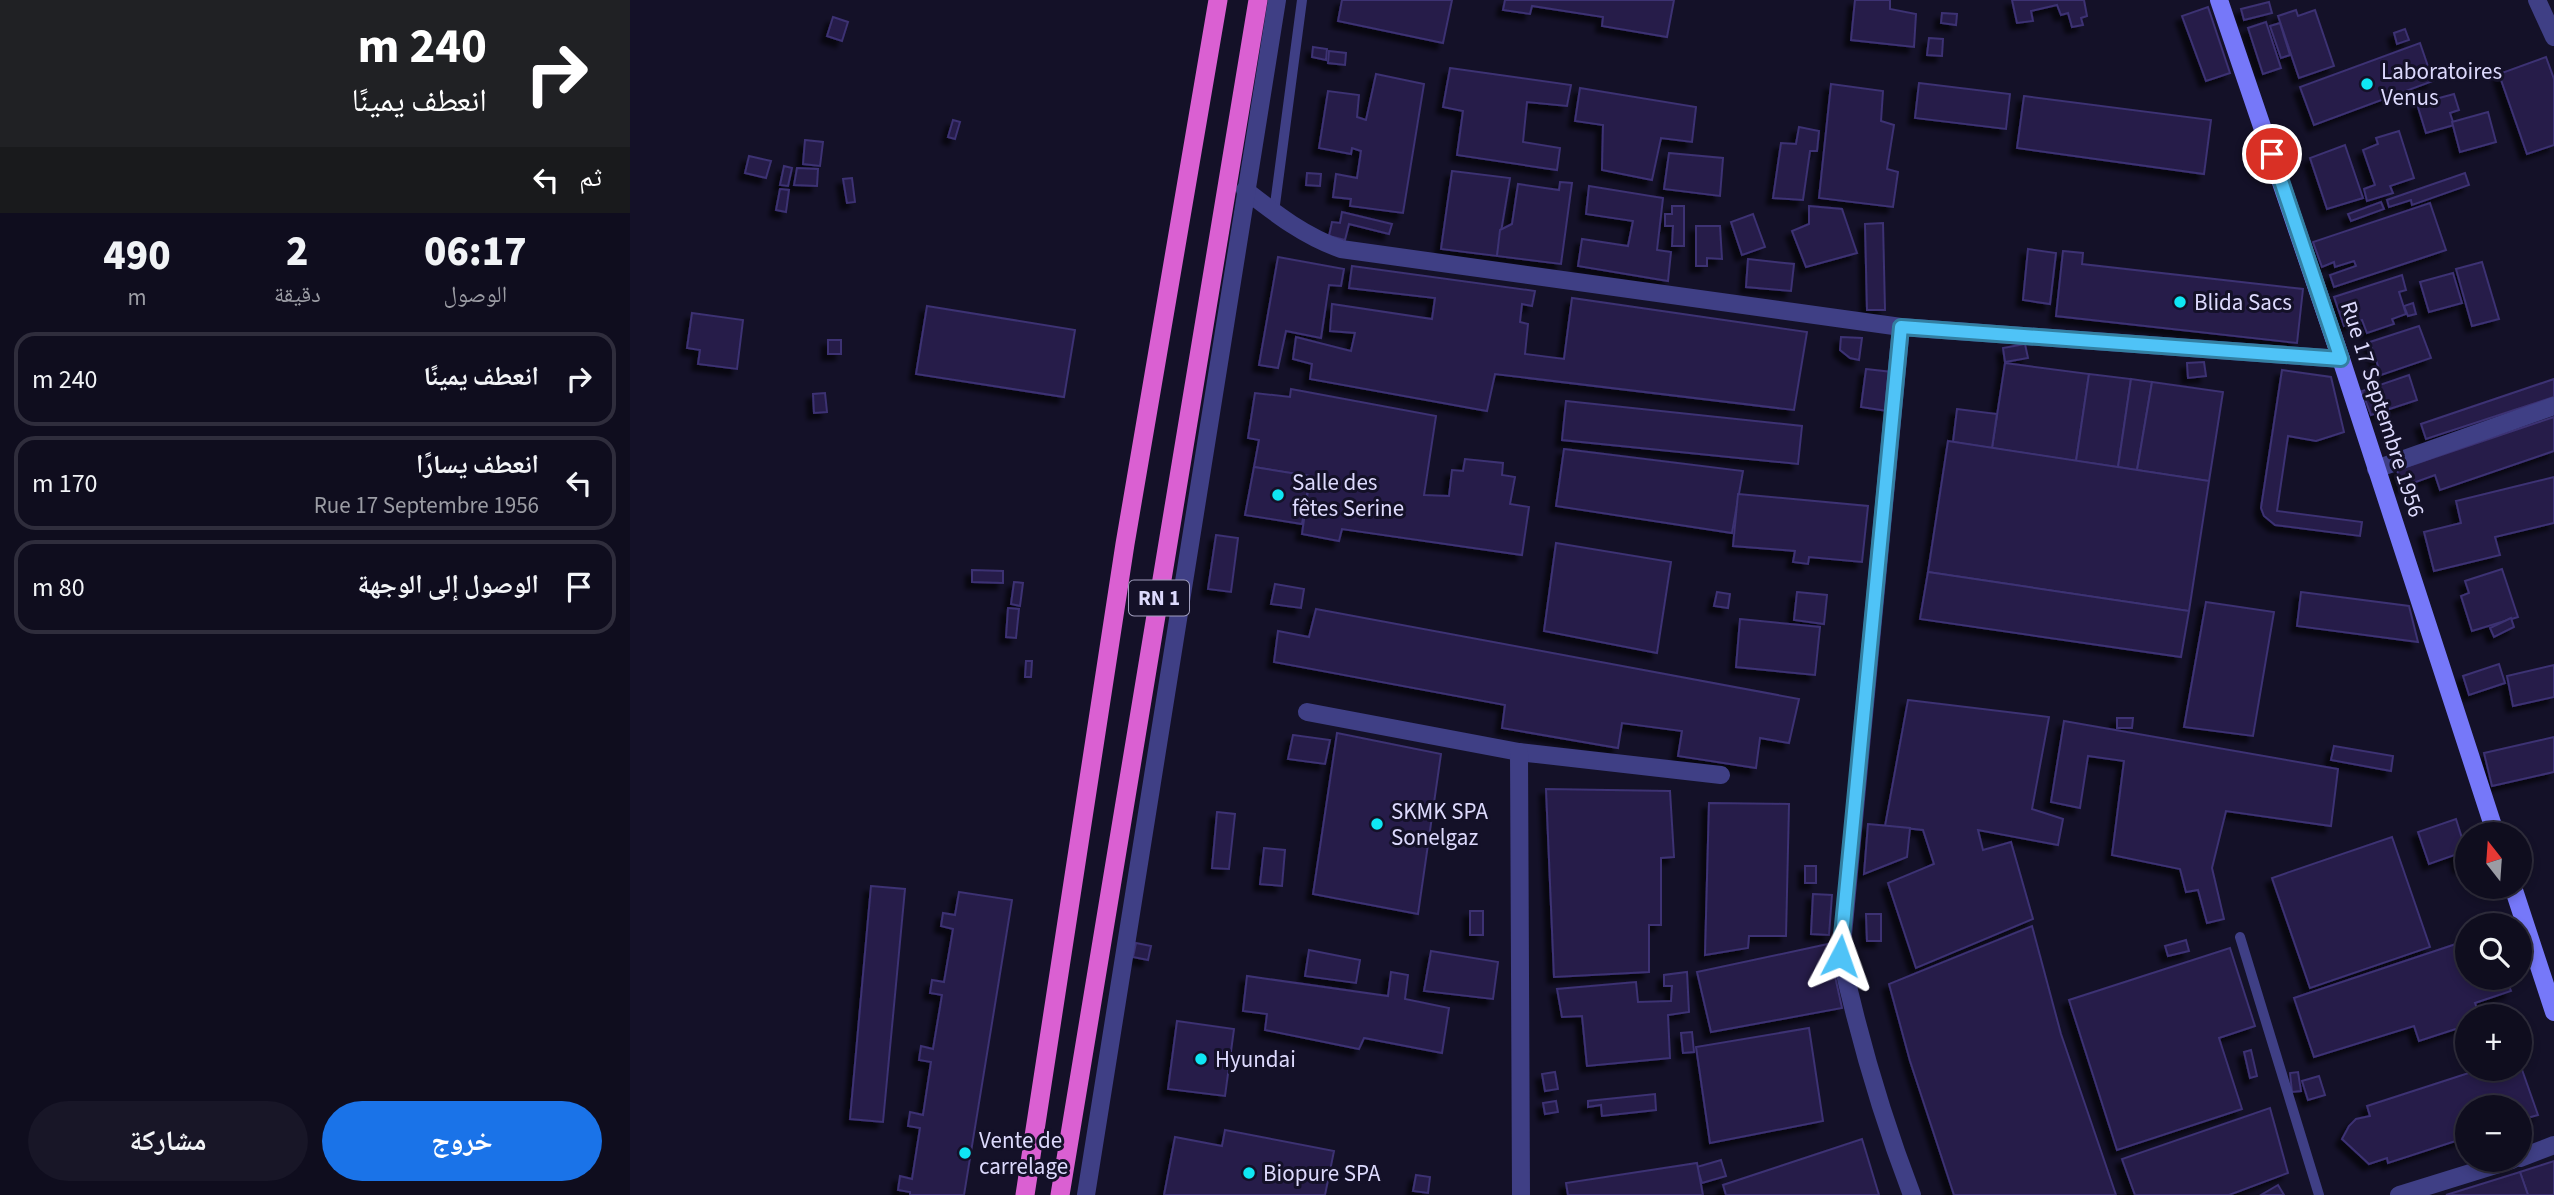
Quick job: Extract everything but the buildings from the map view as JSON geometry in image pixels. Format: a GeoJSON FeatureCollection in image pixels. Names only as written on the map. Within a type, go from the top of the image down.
{"type":"FeatureCollection","features":[{"type":"Feature","properties":{"kind":"highway","name":"RN 1"},"geometry":{"type":"LineString","coordinates":[[1025,1195],[1125,544],[1218,0]]}},
{"type":"Feature","properties":{"kind":"highway","name":"RN 1"},"geometry":{"type":"LineString","coordinates":[[1060,1195],[1258,0]]}},
{"type":"Feature","properties":{"kind":"main road","name":"Rue 17 Septembre 1956"},"geometry":{"type":"LineString","coordinates":[[2219,0],[2341,359],[2492,822]]}},
{"type":"Feature","properties":{"kind":"main road"},"geometry":{"type":"LineString","coordinates":[[2517,900],[2554,1012]]}},
{"type":"Feature","properties":{"kind":"street"},"geometry":{"type":"LineString","coordinates":[[1086,1195],[1277,0]]}},
{"type":"Feature","properties":{"kind":"street"},"geometry":{"type":"LineString","coordinates":[[2537,0],[2554,37]]}},
{"type":"Feature","properties":{"kind":"street"},"geometry":{"type":"LineString","coordinates":[[1245,190],[1317,240],[1341,249],[1901,327],[2341,359]]}},
{"type":"Feature","properties":{"kind":"street"},"geometry":{"type":"LineString","coordinates":[[1901,327],[1840,956],[1854,1018],[1892,1143],[1912,1195]]}},
{"type":"Feature","properties":{"kind":"street"},"geometry":{"type":"LineString","coordinates":[[2376,469],[2554,406]]}},
{"type":"Feature","properties":{"kind":"street"},"geometry":{"type":"LineString","coordinates":[[1307,712],[1519,752],[1721,775]]}},
{"type":"Feature","properties":{"kind":"street"},"geometry":{"type":"LineString","coordinates":[[1519,752],[1521,1195]]}},
{"type":"Feature","properties":{"kind":"street"},"geometry":{"type":"LineString","coordinates":[[2532,1154],[2554,1146]]}},
{"type":"Feature","properties":{"kind":"street"},"geometry":{"type":"LineString","coordinates":[[2399,1195],[2473,1172]]}},
{"type":"Feature","properties":{"kind":"lane"},"geometry":{"type":"LineString","coordinates":[[1274,212],[1302,0]]}},
{"type":"Feature","properties":{"kind":"lane"},"geometry":{"type":"LineString","coordinates":[[2240,937],[2319,1195]]}},
{"type":"Feature","properties":{"kind":"place","name":"Laboratoires Venus"},"geometry":{"type":"Point","coordinates":[2367,84]}},
{"type":"Feature","properties":{"kind":"place","name":"Blida Sacs"},"geometry":{"type":"Point","coordinates":[2180,302]}},
{"type":"Feature","properties":{"kind":"place","name":"Salle des fêtes Serine"},"geometry":{"type":"Point","coordinates":[1278,495]}},
{"type":"Feature","properties":{"kind":"place","name":"SKMK SPA Sonelgaz"},"geometry":{"type":"Point","coordinates":[1377,824]}},
{"type":"Feature","properties":{"kind":"place","name":"Hyundai"},"geometry":{"type":"Point","coordinates":[1201,1059]}},
{"type":"Feature","properties":{"kind":"place","name":"Vente de carrelage"},"geometry":{"type":"Point","coordinates":[965,1153]}},
{"type":"Feature","properties":{"kind":"place","name":"Biopure SPA"},"geometry":{"type":"Point","coordinates":[1249,1173]}},
{"type":"Feature","properties":{"kind":"route"},"geometry":{"type":"LineString","coordinates":[[1840,956],[1901,327],[2341,359],[2272,154]]}}]}
